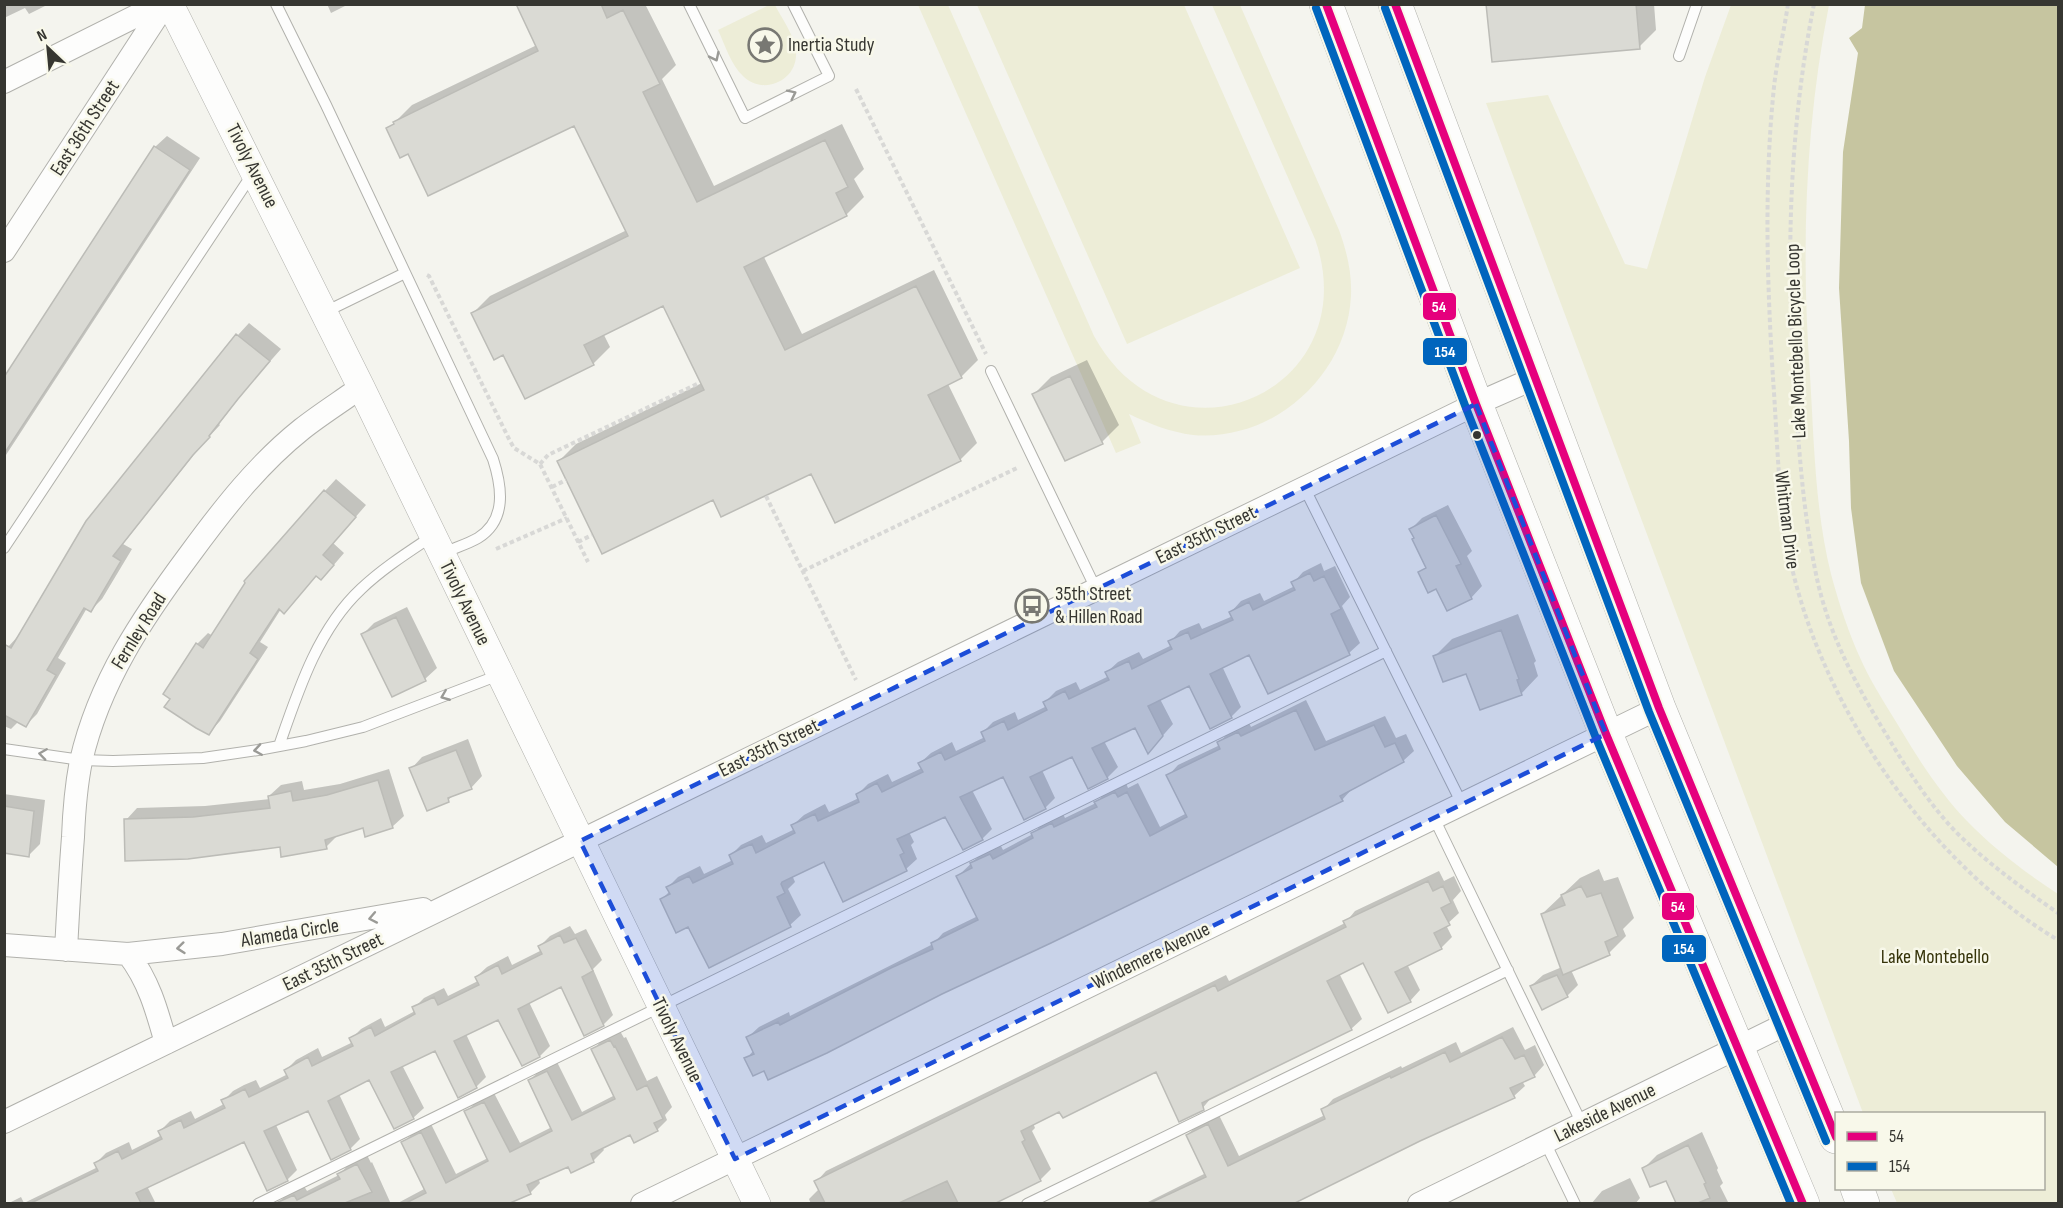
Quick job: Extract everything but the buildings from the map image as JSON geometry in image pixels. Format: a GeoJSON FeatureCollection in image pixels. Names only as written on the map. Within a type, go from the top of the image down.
{"type":"FeatureCollection","features":[{"type":"Feature","properties":{"kind":"main road"},"geometry":{"type":"LineString","coordinates":[[1326,4],[1476,404],[1606,734],[1803,1203]]}},
{"type":"Feature","properties":{"kind":"main road"},"geometry":{"type":"LineString","coordinates":[[1395,4],[1659,708],[1835,1134]]}},
{"type":"Feature","properties":{"kind":"street"},"geometry":{"type":"LineString","coordinates":[[4,82],[160,4]]}},
{"type":"Feature","properties":{"kind":"street","name":"Tivoly Avenue"},"geometry":{"type":"LineString","coordinates":[[168,4],[362,387],[757,1203]]}},
{"type":"Feature","properties":{"kind":"street","name":"East 36th Street"},"geometry":{"type":"LineString","coordinates":[[4,251],[168,4]]}},
{"type":"Feature","properties":{"kind":"street","name":"East 35th Street"},"geometry":{"type":"LineString","coordinates":[[4,1122],[1304,487],[1476,404],[1536,378]]}},
{"type":"Feature","properties":{"kind":"street","name":"Fernley Road"},"geometry":{"type":"LineString","coordinates":[[66,950],[76,794],[81,760],[99,703],[118,662],[144,618],[219,514],[256,471],[302,429],[362,387]]}},
{"type":"Feature","properties":{"kind":"street","name":"Windemere Avenue"},"geometry":{"type":"LineString","coordinates":[[642,1203],[1659,708]]}},
{"type":"Feature","properties":{"kind":"street","name":"Alameda Circle"},"geometry":{"type":"LineString","coordinates":[[4,945],[128,954],[222,944],[451,904]]}},
{"type":"Feature","properties":{"kind":"street"},"geometry":{"type":"LineString","coordinates":[[128,954],[141,971],[149,987],[166,1043]]}},
{"type":"Feature","properties":{"kind":"street","name":"Lakeside Avenue"},"geometry":{"type":"LineString","coordinates":[[1419,1203],[1790,1022]]}},
{"type":"Feature","properties":{"kind":"lane"},"geometry":{"type":"LineString","coordinates":[[276,4],[493,459],[499,477],[501,495],[499,510],[492,525],[478,538],[437,545],[376,576],[360,590],[339,614],[322,641],[298,691],[279,746]]}},
{"type":"Feature","properties":{"kind":"lane"},"geometry":{"type":"LineString","coordinates":[[689,4],[745,117],[829,76],[793,4]]}},
{"type":"Feature","properties":{"kind":"lane"},"geometry":{"type":"LineString","coordinates":[[1679,56],[1697,4]]}},
{"type":"Feature","properties":{"kind":"lane"},"geometry":{"type":"LineString","coordinates":[[4,548],[254,171]]}},
{"type":"Feature","properties":{"kind":"lane"},"geometry":{"type":"LineString","coordinates":[[324,313],[405,273]]}},
{"type":"Feature","properties":{"kind":"lane"},"geometry":{"type":"LineString","coordinates":[[991,371],[1096,589]]}},
{"type":"Feature","properties":{"kind":"lane"},"geometry":{"type":"LineString","coordinates":[[1304,487],[1462,804]]}},
{"type":"Feature","properties":{"kind":"lane"},"geometry":{"type":"LineString","coordinates":[[258,1203],[1386,651]]}},
{"type":"Feature","properties":{"kind":"lane"},"geometry":{"type":"LineString","coordinates":[[4,749],[81,760],[203,758],[279,746],[363,727],[500,674]]}},
{"type":"Feature","properties":{"kind":"lane"},"geometry":{"type":"LineString","coordinates":[[1434,818],[1582,1124]]}},
{"type":"Feature","properties":{"kind":"lane"},"geometry":{"type":"LineString","coordinates":[[1027,1203],[1508,970]]}},
{"type":"Feature","properties":{"kind":"lane"},"geometry":{"type":"LineString","coordinates":[[1545,1142],[1575,1203]]}},
{"type":"Feature","properties":{"kind":"path","name":"Whitman Drive"},"geometry":{"type":"LineString","coordinates":[[1788,4],[1774,86],[1768,236],[1770,334],[1781,491],[1795,583],[1816,646],[1836,690],[1876,761],[1946,848],[2019,915],[2058,940]]}},
{"type":"Feature","properties":{"kind":"path","name":"Lake Montebello Bicycle Loop"},"geometry":{"type":"LineString","coordinates":[[1814,4],[1800,85],[1790,252],[1791,307],[1802,480],[1816,577],[1833,632],[1849,670],[1904,764],[1923,791],[1954,830],[1983,857],[2058,913]]}},
{"type":"Feature","properties":{"kind":"path"},"geometry":{"type":"LineString","coordinates":[[856,89],[992,366],[991,371]]}},
{"type":"Feature","properties":{"kind":"path"},"geometry":{"type":"LineString","coordinates":[[405,273],[429,276],[514,448],[540,464],[588,562]]}},
{"type":"Feature","properties":{"kind":"path"},"geometry":{"type":"LineString","coordinates":[[540,464],[548,455],[697,384]]}},
{"type":"Feature","properties":{"kind":"path"},"geometry":{"type":"LineString","coordinates":[[803,571],[1034,459]]}},
{"type":"Feature","properties":{"kind":"path"},"geometry":{"type":"LineString","coordinates":[[552,487],[566,480]]}},
{"type":"Feature","properties":{"kind":"path"},"geometry":{"type":"LineString","coordinates":[[766,496],[856,680]]}},
{"type":"Feature","properties":{"kind":"path"},"geometry":{"type":"LineString","coordinates":[[494,550],[567,518]]}},
{"type":"Feature","properties":{"kind":"path"},"geometry":{"type":"LineString","coordinates":[[578,542],[592,535]]}},
{"type":"Feature","properties":{"kind":"highlighted area"},"geometry":{"type":"Polygon","coordinates":[[[1476,404],[1606,734],[735,1159],[580,841],[1476,404]]]}},
{"type":"Feature","properties":{"kind":"green space"},"geometry":{"type":"Polygon","coordinates":[[[771,4],[775,5],[791,34],[796,52],[795,62],[785,78],[769,85],[760,85],[751,82],[739,71],[718,30],[771,4]]]}},
{"type":"Feature","properties":{"kind":"green space"},"geometry":{"type":"Polygon","coordinates":[[[918,5],[948,5],[1094,336],[1128,379],[1169,402],[1212,408],[1254,397],[1289,373],[1314,338],[1324,292],[1315,239],[1212,5],[1240,5],[1339,230],[1350,271],[1351,296],[1346,325],[1336,352],[1320,377],[1300,398],[1277,415],[1251,427],[1223,434],[1193,435],[1176,432],[1129,414],[1141,443],[1116,453],[918,5]]]}},
{"type":"Feature","properties":{"kind":"green space"},"geometry":{"type":"Polygon","coordinates":[[[977,5],[1184,5],[1300,268],[1127,344],[977,5]]]}},
{"type":"Feature","properties":{"kind":"green space","name":"Lake Montebello"},"geometry":{"type":"Polygon","coordinates":[[[1731,5],[1829,5],[1810,143],[1806,236],[1807,329],[1814,450],[1818,500],[1826,550],[1841,608],[1862,662],[1923,766],[1948,800],[1977,831],[2034,878],[2058,894],[2058,1203],[1897,1203],[1891,1190],[2045,1190],[2045,1112],[1863,1112],[1486,103],[1548,95],[1625,264],[1647,269],[1705,77],[1731,5]]]}},
{"type":"Feature","properties":{"kind":"shaded area"},"geometry":{"type":"Polygon","coordinates":[[[1865,5],[2058,5],[2058,867],[2005,822],[1957,766],[1894,671],[1861,583],[1851,508],[1839,288],[1843,152],[1858,53],[1849,38],[1862,28],[1865,5]]]}},
{"type":"Feature","properties":{"kind":"transit line","name":"54"},"geometry":{"type":"LineString","coordinates":[[1326,4],[1476,404],[1606,734],[1803,1204]]}},
{"type":"Feature","properties":{"kind":"transit line","name":"54"},"geometry":{"type":"LineString","coordinates":[[1395,4],[1659,708],[1835,1135]]}},
{"type":"Feature","properties":{"kind":"transit line","name":"154"},"geometry":{"type":"LineString","coordinates":[[1316,8],[1466,408],[1596,738],[1791,1204]]}},
{"type":"Feature","properties":{"kind":"transit line","name":"154"},"geometry":{"type":"LineString","coordinates":[[1385,8],[1649,712],[1826,1141]]}},
{"type":"Feature","properties":{"kind":"place","name":"Inertia Study"},"geometry":{"type":"Point","coordinates":[765,45]}},
{"type":"Feature","properties":{"kind":"place","name":"35th Street & Hillen Road"},"geometry":{"type":"Point","coordinates":[1032,606]}}]}
